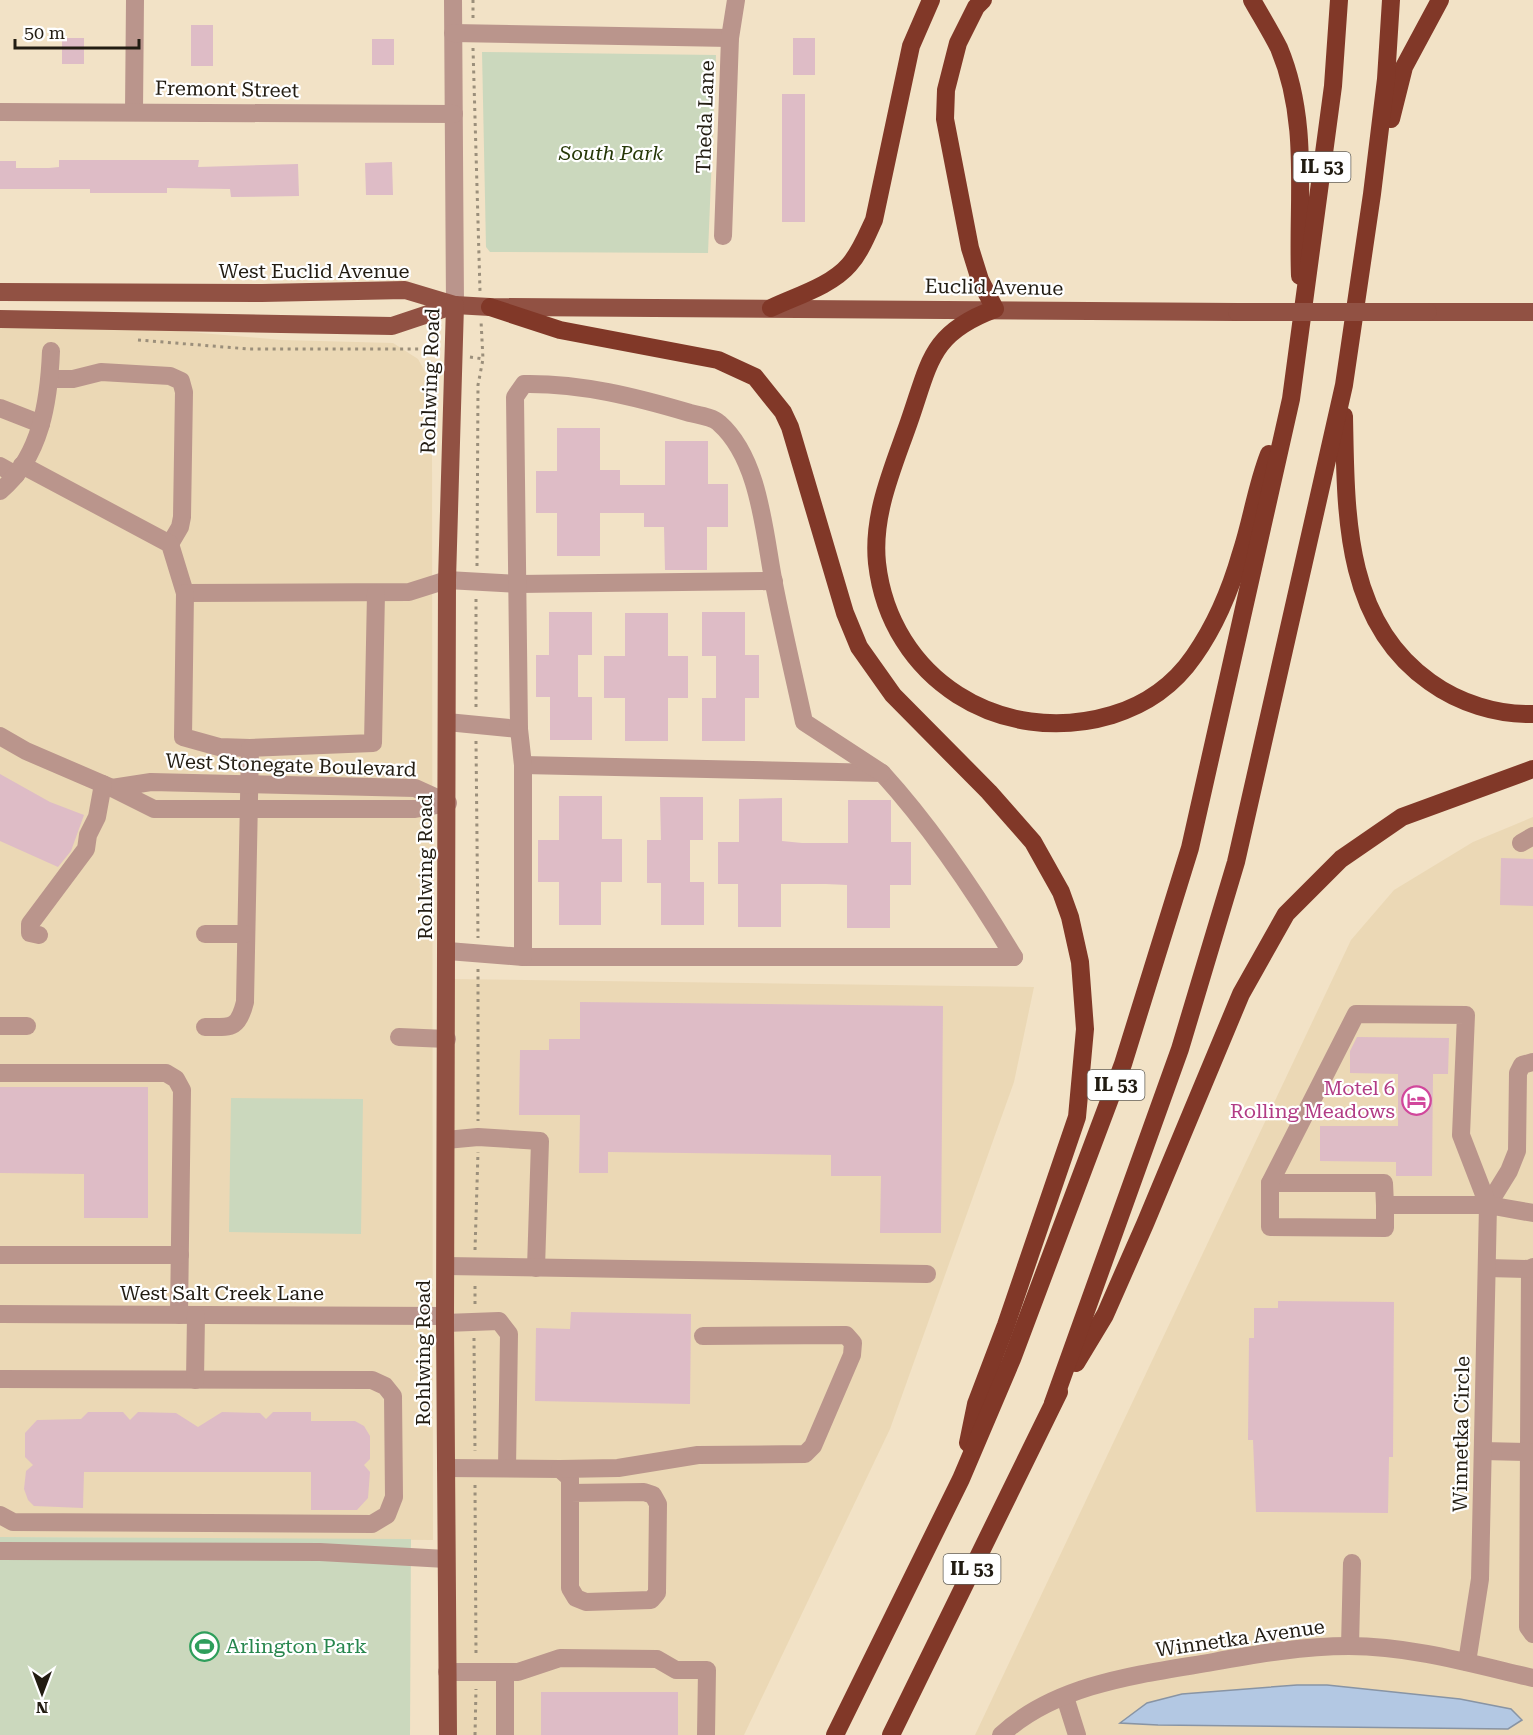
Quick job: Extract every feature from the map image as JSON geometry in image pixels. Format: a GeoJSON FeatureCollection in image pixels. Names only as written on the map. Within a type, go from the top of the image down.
{"type":"FeatureCollection","features":[{"type":"Feature","properties":{"kind":"highway"},"geometry":{"type":"LineString","coordinates":[[771,308],[830,280],[849,266],[864,242],[873,220],[911,46],[931,0]]}},
{"type":"Feature","properties":{"kind":"highway"},"geometry":{"type":"LineString","coordinates":[[983,0],[976,7],[958,43],[946,90],[945,119],[970,248],[980,280],[995,309],[969,318],[949,332],[933,355],[884,494],[876,549],[883,594],[893,619],[911,651],[926,670],[948,689],[970,703],[1019,721],[1049,724],[1096,719],[1122,712],[1152,698],[1173,681],[1194,657],[1215,622],[1242,553],[1257,486],[1291,399]]}},
{"type":"Feature","properties":{"kind":"highway"},"geometry":{"type":"LineString","coordinates":[[1252,0],[1279,48],[1299,126],[1302,178],[1298,231],[1301,333]]}},
{"type":"Feature","properties":{"kind":"highway","name":"IL 53"},"geometry":{"type":"LineString","coordinates":[[835,1735],[961,1479],[1012,1359],[1096,1142],[1160,949],[1190,848],[1291,399],[1332,86],[1340,0]]}},
{"type":"Feature","properties":{"kind":"highway","name":"IL 53"},"geometry":{"type":"LineString","coordinates":[[891,1735],[1053,1402],[1173,1070],[1236,862],[1344,385],[1372,194],[1386,79],[1391,0]]}},
{"type":"Feature","properties":{"kind":"highway"},"geometry":{"type":"LineString","coordinates":[[1372,194],[1404,67],[1440,0]]}},
{"type":"Feature","properties":{"kind":"highway"},"geometry":{"type":"LineString","coordinates":[[490,307],[560,330],[718,360],[755,378],[783,412],[790,427],[845,613],[866,660],[893,695],[1020,826],[1043,858],[1061,892],[1076,939],[1083,993],[1083,1060],[1077,1117],[1006,1325],[976,1404],[961,1479]]}},
{"type":"Feature","properties":{"kind":"highway"},"geometry":{"type":"LineString","coordinates":[[1344,385],[1345,485],[1352,550],[1361,591],[1379,630],[1410,667],[1438,688],[1489,709],[1533,714]]}},
{"type":"Feature","properties":{"kind":"highway"},"geometry":{"type":"LineString","coordinates":[[1053,1402],[1105,1315],[1241,994],[1286,914],[1341,860],[1402,817],[1533,769]]}},
{"type":"Feature","properties":{"kind":"main road","name":"West Euclid Avenue"},"geometry":{"type":"LineString","coordinates":[[0,291],[262,293],[405,290],[455,305]]}},
{"type":"Feature","properties":{"kind":"main road","name":"Euclid Avenue"},"geometry":{"type":"LineString","coordinates":[[455,305],[1237,312],[1533,312]]}},
{"type":"Feature","properties":{"kind":"main road"},"geometry":{"type":"LineString","coordinates":[[0,318],[392,326],[455,305]]}},
{"type":"Feature","properties":{"kind":"main road","name":"Rohlwing Road"},"geometry":{"type":"LineString","coordinates":[[448,1735],[445,1319],[448,951],[447,580],[455,305]]}},
{"type":"Feature","properties":{"kind":"street"},"geometry":{"type":"LineString","coordinates":[[134,111],[135,0]]}},
{"type":"Feature","properties":{"kind":"street","name":"Rohlwing Road"},"geometry":{"type":"LineString","coordinates":[[453,0],[455,305]]}},
{"type":"Feature","properties":{"kind":"street","name":"Theda Lane"},"geometry":{"type":"LineString","coordinates":[[723,236],[730,38],[736,0]]}},
{"type":"Feature","properties":{"kind":"street"},"geometry":{"type":"LineString","coordinates":[[453,33],[730,38]]}},
{"type":"Feature","properties":{"kind":"street","name":"Fremont Street"},"geometry":{"type":"LineString","coordinates":[[0,112],[454,114]]}},
{"type":"Feature","properties":{"kind":"street"},"geometry":{"type":"LineString","coordinates":[[0,491],[13,469],[33,447],[49,396],[51,351]]}},
{"type":"Feature","properties":{"kind":"street"},"geometry":{"type":"LineString","coordinates":[[50,379],[73,379],[101,372],[171,376],[181,381],[184,392],[183,498],[180,527],[170,544]]}},
{"type":"Feature","properties":{"kind":"street"},"geometry":{"type":"LineString","coordinates":[[448,951],[522,957],[1014,957],[985,908],[934,835],[882,772],[804,722],[766,532],[744,453],[718,421],[620,393],[551,383],[524,384],[515,397],[519,729],[522,765],[522,957]]}},
{"type":"Feature","properties":{"kind":"street"},"geometry":{"type":"LineString","coordinates":[[0,408],[41,424]]}},
{"type":"Feature","properties":{"kind":"street"},"geometry":{"type":"LineString","coordinates":[[13,469],[170,544],[185,593],[183,737],[219,747],[250,748],[373,742],[376,593]]}},
{"type":"Feature","properties":{"kind":"street"},"geometry":{"type":"LineString","coordinates":[[185,593],[409,592],[447,580],[518,584],[774,581]]}},
{"type":"Feature","properties":{"kind":"street"},"geometry":{"type":"LineString","coordinates":[[447,722],[519,729]]}},
{"type":"Feature","properties":{"kind":"street","name":"West Stonegate Boulevard"},"geometry":{"type":"LineString","coordinates":[[0,736],[26,751],[154,808],[415,809],[448,803]]}},
{"type":"Feature","properties":{"kind":"street"},"geometry":{"type":"LineString","coordinates":[[204,1027],[232,1027],[241,1020],[245,1002],[250,748]]}},
{"type":"Feature","properties":{"kind":"street"},"geometry":{"type":"LineString","coordinates":[[522,765],[882,772]]}},
{"type":"Feature","properties":{"kind":"street","name":"West Stonegate Boulevard"},"geometry":{"type":"LineString","coordinates":[[108,786],[152,782],[415,788],[448,803]]}},
{"type":"Feature","properties":{"kind":"street"},"geometry":{"type":"LineString","coordinates":[[39,935],[30,933],[30,924],[86,849],[88,835],[108,786]]}},
{"type":"Feature","properties":{"kind":"street"},"geometry":{"type":"LineString","coordinates":[[205,934],[245,934]]}},
{"type":"Feature","properties":{"kind":"street"},"geometry":{"type":"LineString","coordinates":[[1270,1183],[1384,1183],[1385,1228],[1270,1227],[1270,1183],[1356,1014],[1466,1015],[1461,1135],[1488,1205]]}},
{"type":"Feature","properties":{"kind":"street"},"geometry":{"type":"LineString","coordinates":[[0,1026],[27,1026]]}},
{"type":"Feature","properties":{"kind":"street"},"geometry":{"type":"LineString","coordinates":[[399,1037],[447,1039]]}},
{"type":"Feature","properties":{"kind":"street"},"geometry":{"type":"LineString","coordinates":[[1488,1205],[1509,1171],[1517,1151],[1518,1074],[1522,1065],[1533,1062]]}},
{"type":"Feature","properties":{"kind":"street"},"geometry":{"type":"LineString","coordinates":[[0,1073],[166,1074],[176,1079],[182,1090],[180,1254],[195,1380]]}},
{"type":"Feature","properties":{"kind":"street"},"geometry":{"type":"LineString","coordinates":[[446,1140],[478,1137],[540,1141],[536,1268]]}},
{"type":"Feature","properties":{"kind":"street"},"geometry":{"type":"LineString","coordinates":[[1385,1205],[1488,1205],[1533,1213]]}},
{"type":"Feature","properties":{"kind":"street","name":"Winnetka Circle"},"geometry":{"type":"LineString","coordinates":[[1467,1662],[1480,1579],[1488,1205]]}},
{"type":"Feature","properties":{"kind":"street"},"geometry":{"type":"LineString","coordinates":[[0,1255],[180,1254]]}},
{"type":"Feature","properties":{"kind":"street"},"geometry":{"type":"LineString","coordinates":[[446,1266],[927,1274]]}},
{"type":"Feature","properties":{"kind":"street"},"geometry":{"type":"LineString","coordinates":[[1487,1268],[1532,1268],[1528,1627],[1533,1634]]}},
{"type":"Feature","properties":{"kind":"street","name":"West Salt Creek Lane"},"geometry":{"type":"LineString","coordinates":[[0,1314],[499,1321],[509,1334],[507,1468]]}},
{"type":"Feature","properties":{"kind":"street"},"geometry":{"type":"LineString","coordinates":[[446,1468],[618,1468],[698,1455],[806,1454],[813,1446],[852,1355],[854,1343],[846,1335],[703,1336]]}},
{"type":"Feature","properties":{"kind":"street"},"geometry":{"type":"LineString","coordinates":[[0,1379],[372,1380],[385,1386],[393,1396],[394,1497],[387,1515],[372,1524],[13,1522],[0,1515]]}},
{"type":"Feature","properties":{"kind":"street"},"geometry":{"type":"LineString","coordinates":[[1483,1451],[1529,1452]]}},
{"type":"Feature","properties":{"kind":"street"},"geometry":{"type":"LineString","coordinates":[[560,1469],[570,1478],[570,1493],[570,1588],[576,1598],[586,1602],[651,1600],[657,1593],[658,1504],[653,1495],[644,1492],[570,1493]]}},
{"type":"Feature","properties":{"kind":"street"},"geometry":{"type":"LineString","coordinates":[[0,1551],[320,1552],[447,1559]]}},
{"type":"Feature","properties":{"kind":"street"},"geometry":{"type":"LineString","coordinates":[[1350,1646],[1352,1563]]}},
{"type":"Feature","properties":{"kind":"street","name":"Winnetka Avenue"},"geometry":{"type":"LineString","coordinates":[[1001,1735],[1020,1718],[1065,1697],[1119,1678],[1286,1650],[1350,1646],[1411,1652],[1467,1662],[1533,1678]]}},
{"type":"Feature","properties":{"kind":"street"},"geometry":{"type":"LineString","coordinates":[[447,1672],[518,1672],[560,1658],[657,1659],[676,1670],[707,1670],[706,1735]]}},
{"type":"Feature","properties":{"kind":"street"},"geometry":{"type":"LineString","coordinates":[[505,1672],[505,1735]]}},
{"type":"Feature","properties":{"kind":"street"},"geometry":{"type":"LineString","coordinates":[[1065,1697],[1077,1735]]}},
{"type":"Feature","properties":{"kind":"path"},"geometry":{"type":"LineString","coordinates":[[473,0],[478,244]]}},
{"type":"Feature","properties":{"kind":"path"},"geometry":{"type":"LineString","coordinates":[[137,340],[249,349],[423,350]]}},
{"type":"Feature","properties":{"kind":"path"},"geometry":{"type":"LineString","coordinates":[[475,1735],[474,1322],[478,1137],[476,582],[478,386],[483,359]]}},
{"type":"Feature","properties":{"kind":"shaded area"},"geometry":{"type":"Polygon","coordinates":[[[0,326],[119,326],[282,340],[393,343],[418,359],[429,379],[432,413],[433,1540],[0,1537],[0,326]]]}},
{"type":"Feature","properties":{"kind":"shaded area"},"geometry":{"type":"Polygon","coordinates":[[[1533,817],[1533,1735],[975,1735],[1351,940],[1394,890],[1473,842],[1533,817]]]}},
{"type":"Feature","properties":{"kind":"shaded area"},"geometry":{"type":"Polygon","coordinates":[[[448,979],[1034,987],[1014,1082],[890,1429],[744,1735],[448,1735],[448,979]]]}},
{"type":"Feature","properties":{"kind":"green space","name":"South Park"},"geometry":{"type":"Polygon","coordinates":[[[482,52],[716,55],[708,253],[490,252],[486,247],[482,52]]]}},
{"type":"Feature","properties":{"kind":"green space"},"geometry":{"type":"Polygon","coordinates":[[[231,1098],[363,1099],[361,1234],[229,1232],[231,1098]]]}},
{"type":"Feature","properties":{"kind":"green space","name":"Arlington Park"},"geometry":{"type":"Polygon","coordinates":[[[0,1537],[411,1539],[410,1735],[0,1735],[0,1537]]]}},
{"type":"Feature","properties":{"kind":"water"},"geometry":{"type":"Polygon","coordinates":[[[1297,1685],[1327,1685],[1460,1699],[1511,1709],[1522,1720],[1508,1729],[1120,1723],[1147,1703],[1182,1694],[1297,1685]]]}},
{"type":"Feature","properties":{"kind":"building"},"geometry":{"type":"Polygon","coordinates":[[[191,25],[213,25],[213,66],[191,66],[191,25]]]}},
{"type":"Feature","properties":{"kind":"building"},"geometry":{"type":"Polygon","coordinates":[[[62,38],[84,38],[84,64],[62,64],[62,38]]]}},
{"type":"Feature","properties":{"kind":"building"},"geometry":{"type":"Polygon","coordinates":[[[793,38],[815,38],[815,75],[793,75],[793,38]]]}},
{"type":"Feature","properties":{"kind":"building"},"geometry":{"type":"Polygon","coordinates":[[[372,39],[394,39],[394,65],[372,65],[372,39]]]}},
{"type":"Feature","properties":{"kind":"building"},"geometry":{"type":"Polygon","coordinates":[[[782,94],[805,94],[805,222],[782,222],[782,94]]]}},
{"type":"Feature","properties":{"kind":"building"},"geometry":{"type":"Polygon","coordinates":[[[59,160],[199,160],[198,167],[298,164],[299,196],[231,197],[230,189],[167,188],[167,193],[90,193],[90,189],[0,189],[0,161],[16,161],[16,168],[49,168],[59,167],[59,160]]]}},
{"type":"Feature","properties":{"kind":"building"},"geometry":{"type":"Polygon","coordinates":[[[392,162],[393,195],[366,195],[365,163],[392,162]]]}},
{"type":"Feature","properties":{"kind":"building"},"geometry":{"type":"Polygon","coordinates":[[[557,428],[600,428],[600,470],[620,470],[620,485],[665,485],[665,441],[708,441],[708,484],[728,484],[728,527],[707,527],[707,570],[665,570],[664,527],[644,527],[644,513],[600,513],[600,556],[557,556],[557,513],[536,513],[536,471],[557,471],[557,428]]]}},
{"type":"Feature","properties":{"kind":"building"},"geometry":{"type":"Polygon","coordinates":[[[549,612],[592,612],[592,655],[578,655],[578,697],[592,697],[592,740],[550,740],[550,697],[536,697],[536,655],[549,655],[549,612]]]}},
{"type":"Feature","properties":{"kind":"building"},"geometry":{"type":"Polygon","coordinates":[[[702,612],[745,612],[745,655],[759,655],[759,698],[745,698],[745,741],[702,741],[702,698],[716,698],[716,656],[702,656],[702,612]]]}},
{"type":"Feature","properties":{"kind":"building"},"geometry":{"type":"Polygon","coordinates":[[[625,613],[668,613],[668,656],[688,656],[688,698],[668,698],[668,741],[625,741],[625,698],[604,698],[604,656],[625,656],[625,613]]]}},
{"type":"Feature","properties":{"kind":"building"},"geometry":{"type":"Polygon","coordinates":[[[0,774],[50,802],[84,815],[71,851],[58,867],[0,841],[0,774]]]}},
{"type":"Feature","properties":{"kind":"building"},"geometry":{"type":"Polygon","coordinates":[[[559,796],[602,796],[602,839],[622,839],[622,882],[601,882],[601,925],[559,925],[559,882],[538,882],[538,840],[559,840],[559,796]]]}},
{"type":"Feature","properties":{"kind":"building"},"geometry":{"type":"Polygon","coordinates":[[[660,797],[703,797],[703,840],[690,840],[690,882],[704,882],[704,925],[661,925],[661,883],[647,883],[647,840],[661,840],[660,797]]]}},
{"type":"Feature","properties":{"kind":"building"},"geometry":{"type":"Polygon","coordinates":[[[782,798],[782,841],[802,843],[848,843],[848,800],[891,800],[891,842],[911,842],[911,885],[890,885],[890,928],[847,928],[847,885],[826,884],[781,884],[781,927],[738,927],[738,884],[718,884],[718,842],[739,842],[739,799],[782,798]]]}},
{"type":"Feature","properties":{"kind":"building"},"geometry":{"type":"Polygon","coordinates":[[[1501,858],[1533,859],[1533,906],[1500,905],[1501,858]]]}},
{"type":"Feature","properties":{"kind":"building"},"geometry":{"type":"Polygon","coordinates":[[[580,1002],[943,1006],[941,1233],[880,1233],[881,1176],[831,1176],[831,1155],[608,1152],[608,1173],[579,1173],[580,1115],[519,1115],[520,1050],[549,1050],[549,1039],[580,1039],[580,1002]]]}},
{"type":"Feature","properties":{"kind":"building","name":"Motel 6 Rolling Meadows"},"geometry":{"type":"Polygon","coordinates":[[[1357,1037],[1449,1038],[1448,1074],[1433,1074],[1432,1176],[1396,1176],[1396,1162],[1320,1161],[1320,1126],[1398,1126],[1398,1074],[1350,1073],[1350,1051],[1357,1037]]]}},
{"type":"Feature","properties":{"kind":"building"},"geometry":{"type":"Polygon","coordinates":[[[0,1087],[148,1087],[148,1218],[84,1218],[84,1174],[0,1173],[0,1087]]]}},
{"type":"Feature","properties":{"kind":"building"},"geometry":{"type":"Polygon","coordinates":[[[1278,1301],[1394,1302],[1393,1457],[1389,1457],[1388,1513],[1256,1512],[1253,1440],[1248,1440],[1249,1338],[1254,1338],[1254,1308],[1278,1308],[1278,1301]]]}},
{"type":"Feature","properties":{"kind":"building"},"geometry":{"type":"Polygon","coordinates":[[[571,1312],[691,1314],[690,1404],[535,1401],[536,1328],[570,1329],[571,1312]]]}},
{"type":"Feature","properties":{"kind":"building"},"geometry":{"type":"Polygon","coordinates":[[[88,1412],[123,1412],[130,1420],[138,1412],[176,1413],[198,1427],[222,1412],[260,1413],[266,1419],[273,1412],[311,1412],[311,1421],[355,1421],[364,1426],[370,1436],[370,1459],[364,1465],[370,1472],[368,1498],[357,1510],[311,1510],[311,1472],[84,1472],[83,1508],[34,1506],[28,1500],[24,1489],[26,1471],[33,1465],[25,1457],[25,1433],[37,1420],[81,1419],[88,1412]]]}},
{"type":"Feature","properties":{"kind":"building"},"geometry":{"type":"Polygon","coordinates":[[[541,1692],[678,1692],[678,1735],[541,1735],[541,1692]]]}},
{"type":"Feature","properties":{"kind":"place","name":"Motel 6 Rolling Meadows"},"geometry":{"type":"Point","coordinates":[1416,1100]}},
{"type":"Feature","properties":{"kind":"place","name":"Arlington Park"},"geometry":{"type":"Point","coordinates":[205,1646]}}]}
